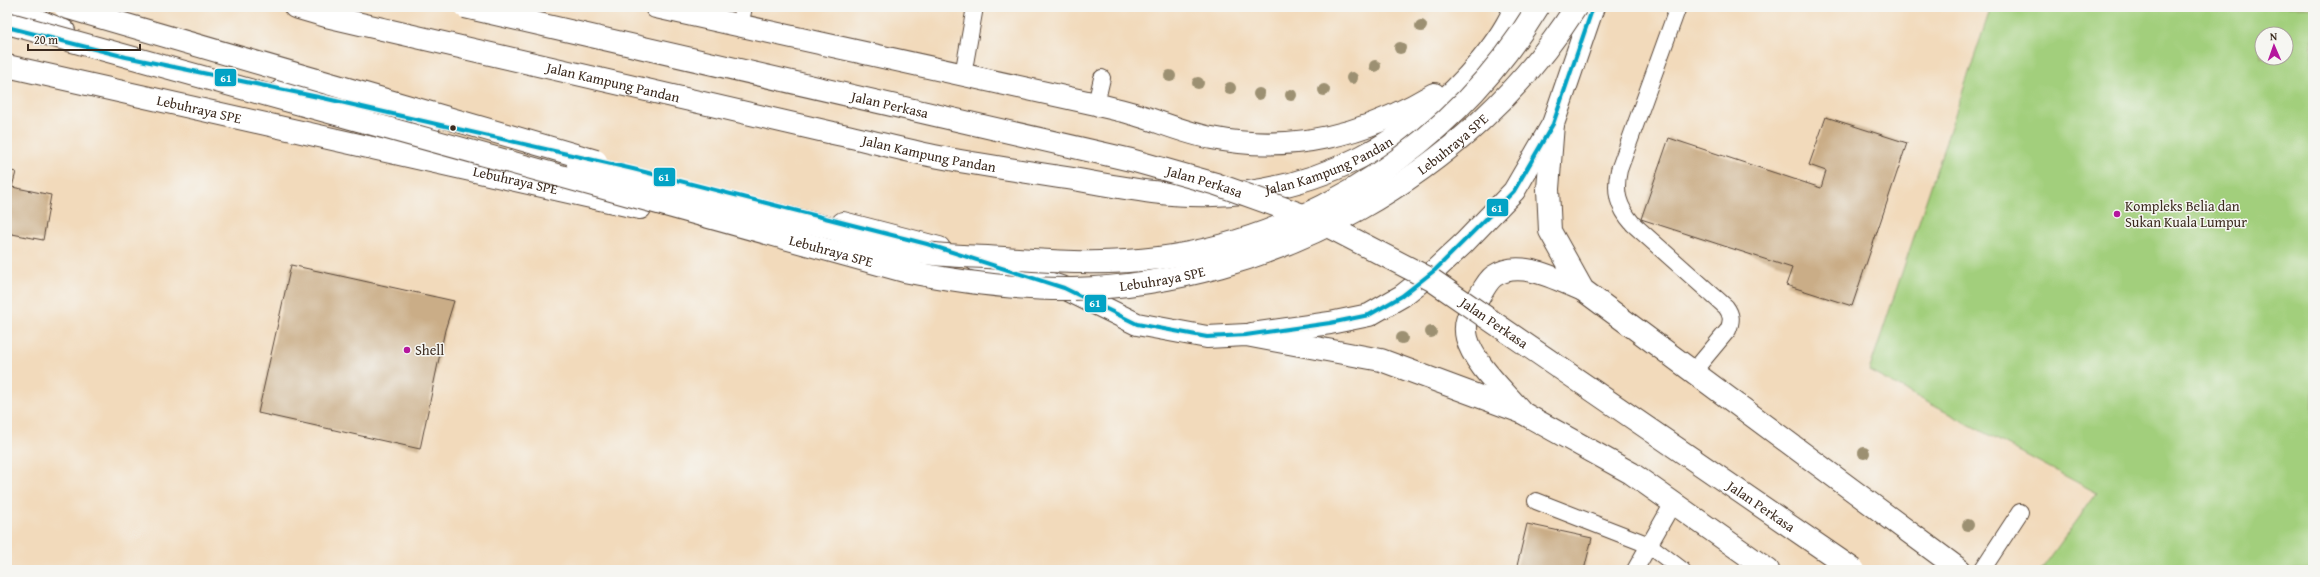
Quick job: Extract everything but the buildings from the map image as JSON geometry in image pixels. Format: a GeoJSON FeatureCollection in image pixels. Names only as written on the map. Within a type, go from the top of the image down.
{"type":"FeatureCollection","features":[{"type":"Feature","properties":{"kind":"main road"},"geometry":{"type":"LineString","coordinates":[[65,7],[831,228]]}},
{"type":"Feature","properties":{"kind":"main road","name":"Jalan Kampung Pandan"},"geometry":{"type":"LineString","coordinates":[[295,7],[334,18],[934,156],[1150,192],[1196,195],[1256,191],[1295,183],[1333,170],[1369,154],[1404,133],[1436,108],[1465,80],[1490,49],[1514,11]]}},
{"type":"Feature","properties":{"kind":"main road","name":"Jalan Perkasa"},"geometry":{"type":"LineString","coordinates":[[465,7],[1131,160],[1216,184],[1314,219],[1432,280],[1854,570]]}},
{"type":"Feature","properties":{"kind":"main road","name":"Jalan Kampung Pandan"},"geometry":{"type":"LineString","coordinates":[[656,7],[742,16],[963,75],[1135,114],[1174,129],[1214,139],[1254,143],[1295,142],[1333,137],[1377,124],[1406,111],[1439,91],[1469,67],[1492,42],[1514,11]]}},
{"type":"Feature","properties":{"kind":"main road","name":"Lebuhraya SPE"},"geometry":{"type":"LineString","coordinates":[[7,27],[160,59],[831,228],[899,249],[1056,263],[1108,263],[1160,258],[1211,247],[1262,232],[1309,212],[1355,188],[1411,150],[1440,126],[1471,96],[1520,35],[1538,7]]}},
{"type":"Feature","properties":{"kind":"main road","name":"Lebuhraya SPE"},"geometry":{"type":"LineString","coordinates":[[7,66],[850,255],[904,271],[960,282],[1016,287],[1074,288],[1130,284],[1172,277],[1241,260],[1295,241],[1346,217],[1397,186],[1445,152],[1489,113],[1530,70],[1576,7]]}},
{"type":"Feature","properties":{"kind":"main road"},"geometry":{"type":"LineString","coordinates":[[7,27],[126,57],[323,98],[633,169],[927,244],[1064,288],[1137,324],[1207,337],[1246,335],[1330,323],[1369,315],[1402,296],[1435,270],[1514,191],[1553,124],[1593,7]]}},
{"type":"Feature","properties":{"kind":"main road"},"geometry":{"type":"LineString","coordinates":[[7,8],[126,57]]}},
{"type":"Feature","properties":{"kind":"main road"},"geometry":{"type":"LineString","coordinates":[[7,23],[850,255]]}},
{"type":"Feature","properties":{"kind":"main road"},"geometry":{"type":"LineString","coordinates":[[1553,124],[1548,189],[1550,230],[1583,290]]}},
{"type":"Feature","properties":{"kind":"main road"},"geometry":{"type":"LineString","coordinates":[[1521,412],[1477,360],[1467,338],[1466,317],[1492,277],[1506,270],[1521,270],[1543,273],[1583,290],[1960,570]]}},
{"type":"Feature","properties":{"kind":"main road"},"geometry":{"type":"LineString","coordinates":[[1246,335],[1381,360],[1521,412],[1631,473],[1768,570]]}},
{"type":"Feature","properties":{"kind":"lane"},"geometry":{"type":"LineString","coordinates":[[963,75],[975,7]]}},
{"type":"Feature","properties":{"kind":"lane"},"geometry":{"type":"LineString","coordinates":[[1678,7],[1616,184],[1618,199],[1623,213],[1633,224],[1726,307],[1731,314],[1732,322],[1728,330],[1693,372]]}},
{"type":"Feature","properties":{"kind":"lane"},"geometry":{"type":"LineString","coordinates":[[1096,104],[1102,78]]}},
{"type":"Feature","properties":{"kind":"lane"},"geometry":{"type":"LineString","coordinates":[[1536,501],[1649,546],[1682,570]]}},
{"type":"Feature","properties":{"kind":"lane"},"geometry":{"type":"LineString","coordinates":[[1635,570],[1673,503]]}},
{"type":"Feature","properties":{"kind":"lane"},"geometry":{"type":"LineString","coordinates":[[1982,570],[2020,512]]}},
{"type":"Feature","properties":{"kind":"green space","name":"Kompleks Belia dan Sukan Kuala Lumpur"},"geometry":{"type":"Polygon","coordinates":[[[1991,7],[2313,7],[2313,570],[2041,570],[2097,493],[1869,371],[1991,7]]]}},
{"type":"Feature","properties":{"kind":"transit line","name":"61"},"geometry":{"type":"LineString","coordinates":[[7,27],[126,57],[323,98],[633,169],[927,244],[1064,288],[1137,324],[1207,337],[1246,335],[1330,323],[1369,315],[1402,296],[1435,270],[1514,191],[1553,124],[1593,7]]}},
{"type":"Feature","properties":{"kind":"place","name":"Kompleks Belia dan Sukan Kuala Lumpur"},"geometry":{"type":"Point","coordinates":[2117,214]}},
{"type":"Feature","properties":{"kind":"place","name":"Shell"},"geometry":{"type":"Point","coordinates":[407,350]}}]}
